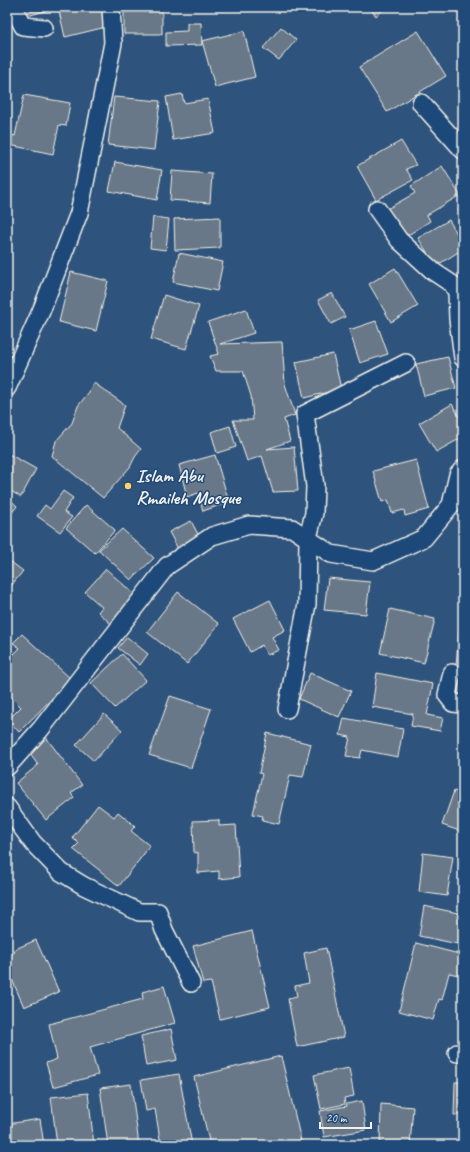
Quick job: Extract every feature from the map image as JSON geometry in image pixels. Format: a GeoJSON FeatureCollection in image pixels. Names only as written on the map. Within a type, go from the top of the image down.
{"type":"FeatureCollection","features":[{"type":"Feature","properties":{"kind":"street"},"geometry":{"type":"LineString","coordinates":[[13,7],[23,26],[44,28]]}},
{"type":"Feature","properties":{"kind":"street"},"geometry":{"type":"LineString","coordinates":[[7,388],[42,309],[79,213],[114,43],[111,7]]}},
{"type":"Feature","properties":{"kind":"street"},"geometry":{"type":"LineString","coordinates":[[421,103],[463,150]]}},
{"type":"Feature","properties":{"kind":"street"},"geometry":{"type":"LineString","coordinates":[[376,209],[399,240],[434,272],[452,284],[456,292],[463,358]]}},
{"type":"Feature","properties":{"kind":"street"},"geometry":{"type":"LineString","coordinates":[[287,709],[307,604],[308,538],[314,513],[315,486],[305,414],[406,363]]}},
{"type":"Feature","properties":{"kind":"street"},"geometry":{"type":"LineString","coordinates":[[7,767],[40,730],[167,566],[212,536],[249,526],[292,528],[331,554],[373,561],[424,538],[451,505],[458,475],[463,469]]}},
{"type":"Feature","properties":{"kind":"street"},"geometry":{"type":"LineString","coordinates":[[452,673],[447,695],[453,703],[463,704]]}},
{"type":"Feature","properties":{"kind":"street"},"geometry":{"type":"LineString","coordinates":[[7,807],[33,843],[60,872],[84,886],[139,912],[158,912],[164,930],[191,983]]}},
{"type":"Feature","properties":{"kind":"building"},"geometry":{"type":"Polygon","coordinates":[[[20,7],[48,7],[49,10],[23,17],[20,7]]]}},
{"type":"Feature","properties":{"kind":"building"},"geometry":{"type":"Polygon","coordinates":[[[58,7],[102,7],[106,27],[65,37],[58,7]]]}},
{"type":"Feature","properties":{"kind":"building"},"geometry":{"type":"Polygon","coordinates":[[[124,7],[162,7],[162,34],[124,34],[124,7]]]}},
{"type":"Feature","properties":{"kind":"building"},"geometry":{"type":"Polygon","coordinates":[[[369,7],[386,7],[376,16],[369,7]]]}},
{"type":"Feature","properties":{"kind":"building"},"geometry":{"type":"Polygon","coordinates":[[[187,23],[201,23],[202,45],[166,46],[166,32],[187,31],[187,23]]]}},
{"type":"Feature","properties":{"kind":"building"},"geometry":{"type":"Polygon","coordinates":[[[281,27],[296,40],[279,60],[263,48],[281,27]]]}},
{"type":"Feature","properties":{"kind":"building"},"geometry":{"type":"Polygon","coordinates":[[[244,31],[255,77],[215,87],[202,41],[244,31]]]}},
{"type":"Feature","properties":{"kind":"building"},"geometry":{"type":"Polygon","coordinates":[[[418,31],[446,76],[387,112],[359,67],[418,31]]]}},
{"type":"Feature","properties":{"kind":"building"},"geometry":{"type":"Polygon","coordinates":[[[182,94],[184,103],[208,99],[215,133],[173,140],[166,97],[182,94]]]}},
{"type":"Feature","properties":{"kind":"building"},"geometry":{"type":"Polygon","coordinates":[[[24,95],[70,103],[66,126],[59,125],[53,154],[9,145],[11,135],[15,136],[24,95]]]}},
{"type":"Feature","properties":{"kind":"building"},"geometry":{"type":"Polygon","coordinates":[[[114,97],[160,101],[154,150],[108,145],[114,97]]]}},
{"type":"Feature","properties":{"kind":"building"},"geometry":{"type":"Polygon","coordinates":[[[401,141],[416,165],[406,169],[413,180],[376,200],[357,166],[401,141]]]}},
{"type":"Feature","properties":{"kind":"building"},"geometry":{"type":"Polygon","coordinates":[[[115,162],[162,170],[157,200],[109,191],[115,162]]]}},
{"type":"Feature","properties":{"kind":"building"},"geometry":{"type":"Polygon","coordinates":[[[442,166],[460,195],[427,215],[430,221],[405,237],[387,209],[415,193],[411,186],[442,166]]]}},
{"type":"Feature","properties":{"kind":"building"},"geometry":{"type":"Polygon","coordinates":[[[172,171],[212,174],[210,203],[170,200],[172,171]]]}},
{"type":"Feature","properties":{"kind":"building"},"geometry":{"type":"Polygon","coordinates":[[[463,206],[463,219],[458,209],[463,206]]]}},
{"type":"Feature","properties":{"kind":"building"},"geometry":{"type":"Polygon","coordinates":[[[153,217],[169,219],[166,250],[150,248],[153,217]]]}},
{"type":"Feature","properties":{"kind":"building"},"geometry":{"type":"Polygon","coordinates":[[[220,217],[220,248],[175,250],[174,219],[220,217]]]}},
{"type":"Feature","properties":{"kind":"building"},"geometry":{"type":"Polygon","coordinates":[[[449,220],[463,244],[463,249],[436,266],[418,238],[449,220]]]}},
{"type":"Feature","properties":{"kind":"building"},"geometry":{"type":"Polygon","coordinates":[[[179,253],[223,262],[217,291],[173,282],[179,253]]]}},
{"type":"Feature","properties":{"kind":"building"},"geometry":{"type":"Polygon","coordinates":[[[395,268],[418,306],[391,322],[369,284],[395,268]]]}},
{"type":"Feature","properties":{"kind":"building"},"geometry":{"type":"Polygon","coordinates":[[[71,272],[108,281],[96,331],[59,322],[71,272]]]}},
{"type":"Feature","properties":{"kind":"building"},"geometry":{"type":"Polygon","coordinates":[[[332,293],[345,317],[331,324],[318,300],[332,293]]]}},
{"type":"Feature","properties":{"kind":"building"},"geometry":{"type":"Polygon","coordinates":[[[164,295],[199,306],[186,349],[151,339],[164,295]]]}},
{"type":"Feature","properties":{"kind":"building"},"geometry":{"type":"Polygon","coordinates":[[[246,309],[254,333],[220,344],[282,342],[285,384],[295,415],[284,419],[290,441],[267,449],[294,447],[298,491],[273,492],[262,456],[247,461],[233,420],[253,420],[251,396],[243,371],[216,371],[210,356],[219,354],[208,322],[246,309]]]}},
{"type":"Feature","properties":{"kind":"building"},"geometry":{"type":"Polygon","coordinates":[[[376,321],[388,354],[360,363],[349,330],[376,321]]]}},
{"type":"Feature","properties":{"kind":"building"},"geometry":{"type":"Polygon","coordinates":[[[333,354],[341,389],[304,398],[296,362],[333,354]]]}},
{"type":"Feature","properties":{"kind":"building"},"geometry":{"type":"Polygon","coordinates":[[[448,357],[456,388],[424,396],[416,364],[448,357]]]}},
{"type":"Feature","properties":{"kind":"building"},"geometry":{"type":"Polygon","coordinates":[[[94,383],[125,405],[117,428],[141,449],[130,467],[103,498],[52,456],[56,441],[72,423],[78,406],[94,383]]]}},
{"type":"Feature","properties":{"kind":"building"},"geometry":{"type":"Polygon","coordinates":[[[452,404],[463,423],[463,437],[436,452],[419,423],[452,404]]]}},
{"type":"Feature","properties":{"kind":"building"},"geometry":{"type":"Polygon","coordinates":[[[230,426],[236,447],[217,453],[211,432],[230,426]]]}},
{"type":"Feature","properties":{"kind":"building"},"geometry":{"type":"Polygon","coordinates":[[[7,453],[36,469],[21,497],[7,489],[7,453]]]}},
{"type":"Feature","properties":{"kind":"building"},"geometry":{"type":"Polygon","coordinates":[[[215,455],[229,502],[203,511],[198,493],[187,497],[179,465],[215,455]]]}},
{"type":"Feature","properties":{"kind":"building"},"geometry":{"type":"Polygon","coordinates":[[[416,460],[429,509],[405,516],[404,510],[392,513],[388,500],[382,502],[373,471],[416,460]]]}},
{"type":"Feature","properties":{"kind":"building"},"geometry":{"type":"Polygon","coordinates":[[[63,491],[73,498],[64,512],[72,517],[60,532],[37,516],[45,505],[50,509],[63,491]]]}},
{"type":"Feature","properties":{"kind":"building"},"geometry":{"type":"Polygon","coordinates":[[[7,497],[17,506],[7,519],[7,497]]]}},
{"type":"Feature","properties":{"kind":"building"},"geometry":{"type":"Polygon","coordinates":[[[86,505],[115,530],[95,553],[66,528],[86,505]]]}},
{"type":"Feature","properties":{"kind":"building"},"geometry":{"type":"Polygon","coordinates":[[[191,521],[200,538],[178,549],[169,532],[191,521]]]}},
{"type":"Feature","properties":{"kind":"building"},"geometry":{"type":"Polygon","coordinates":[[[122,529],[154,558],[131,580],[99,550],[122,529]]]}},
{"type":"Feature","properties":{"kind":"building"},"geometry":{"type":"Polygon","coordinates":[[[11,562],[23,571],[7,591],[7,567],[11,562]]]}},
{"type":"Feature","properties":{"kind":"building"},"geometry":{"type":"Polygon","coordinates":[[[106,569],[135,595],[111,624],[98,612],[102,607],[85,592],[106,569]]]}},
{"type":"Feature","properties":{"kind":"building"},"geometry":{"type":"Polygon","coordinates":[[[328,578],[370,582],[366,614],[324,610],[328,578]]]}},
{"type":"Feature","properties":{"kind":"building"},"geometry":{"type":"Polygon","coordinates":[[[178,592],[219,624],[187,664],[147,632],[178,592]]]}},
{"type":"Feature","properties":{"kind":"building"},"geometry":{"type":"Polygon","coordinates":[[[270,600],[285,630],[272,637],[279,650],[267,655],[262,645],[250,652],[233,619],[270,600]]]}},
{"type":"Feature","properties":{"kind":"building"},"geometry":{"type":"Polygon","coordinates":[[[390,609],[435,619],[424,663],[380,653],[390,609]]]}},
{"type":"Feature","properties":{"kind":"building"},"geometry":{"type":"Polygon","coordinates":[[[459,632],[463,633],[463,700],[453,699],[459,632]]]}},
{"type":"Feature","properties":{"kind":"building"},"geometry":{"type":"Polygon","coordinates":[[[22,634],[71,679],[19,732],[8,720],[21,707],[7,693],[7,661],[20,648],[13,643],[22,634]]]}},
{"type":"Feature","properties":{"kind":"building"},"geometry":{"type":"Polygon","coordinates":[[[127,637],[148,654],[140,665],[118,648],[127,637]]]}},
{"type":"Feature","properties":{"kind":"building"},"geometry":{"type":"Polygon","coordinates":[[[122,654],[146,680],[115,708],[91,683],[122,654]]]}},
{"type":"Feature","properties":{"kind":"building"},"geometry":{"type":"Polygon","coordinates":[[[310,673],[351,691],[339,717],[299,699],[310,673]]]}},
{"type":"Feature","properties":{"kind":"building"},"geometry":{"type":"Polygon","coordinates":[[[377,673],[433,684],[427,715],[443,718],[440,731],[411,726],[413,714],[372,707],[377,673]]]}},
{"type":"Feature","properties":{"kind":"building"},"geometry":{"type":"Polygon","coordinates":[[[170,696],[211,709],[191,768],[149,755],[170,696]]]}},
{"type":"Feature","properties":{"kind":"building"},"geometry":{"type":"Polygon","coordinates":[[[104,714],[122,730],[94,761],[76,745],[104,714]]]}},
{"type":"Feature","properties":{"kind":"building"},"geometry":{"type":"Polygon","coordinates":[[[344,718],[403,729],[398,757],[362,750],[360,758],[346,756],[350,737],[340,735],[344,718]]]}},
{"type":"Feature","properties":{"kind":"building"},"geometry":{"type":"Polygon","coordinates":[[[267,733],[311,744],[303,777],[290,775],[279,824],[262,820],[263,816],[253,814],[262,774],[259,773],[267,733]]]}},
{"type":"Feature","properties":{"kind":"building"},"geometry":{"type":"Polygon","coordinates":[[[45,736],[82,785],[71,793],[74,798],[46,820],[16,783],[38,765],[27,750],[45,736]]]}},
{"type":"Feature","properties":{"kind":"building"},"geometry":{"type":"Polygon","coordinates":[[[454,791],[463,794],[463,832],[442,825],[454,791]]]}},
{"type":"Feature","properties":{"kind":"building"},"geometry":{"type":"Polygon","coordinates":[[[98,805],[114,817],[118,812],[135,826],[131,831],[150,846],[119,886],[73,849],[79,843],[72,838],[98,805]]]}},
{"type":"Feature","properties":{"kind":"building"},"geometry":{"type":"Polygon","coordinates":[[[219,820],[219,826],[236,825],[239,877],[219,879],[219,871],[198,873],[198,852],[194,853],[193,821],[219,820]]]}},
{"type":"Feature","properties":{"kind":"building"},"geometry":{"type":"Polygon","coordinates":[[[423,853],[453,857],[447,896],[419,892],[423,853]]]}},
{"type":"Feature","properties":{"kind":"building"},"geometry":{"type":"Polygon","coordinates":[[[424,906],[463,914],[463,945],[419,936],[424,906]]]}},
{"type":"Feature","properties":{"kind":"building"},"geometry":{"type":"Polygon","coordinates":[[[252,931],[270,1007],[220,1019],[211,982],[203,983],[193,946],[252,931]]]}},
{"type":"Feature","properties":{"kind":"building"},"geometry":{"type":"Polygon","coordinates":[[[36,940],[59,992],[24,1007],[7,968],[7,956],[15,952],[13,950],[36,940]]]}},
{"type":"Feature","properties":{"kind":"building"},"geometry":{"type":"Polygon","coordinates":[[[416,943],[463,955],[463,976],[449,973],[442,1000],[439,999],[433,1020],[399,1011],[416,943]]]}},
{"type":"Feature","properties":{"kind":"building"},"geometry":{"type":"Polygon","coordinates":[[[326,948],[344,1037],[297,1047],[288,999],[297,997],[295,986],[309,983],[304,953],[326,948]]]}},
{"type":"Feature","properties":{"kind":"building"},"geometry":{"type":"Polygon","coordinates":[[[164,986],[175,1023],[90,1047],[98,1075],[53,1087],[46,1063],[57,1059],[49,1024],[143,999],[142,992],[164,986]]]}},
{"type":"Feature","properties":{"kind":"building"},"geometry":{"type":"Polygon","coordinates":[[[171,1029],[177,1060],[146,1066],[141,1036],[171,1029]]]}},
{"type":"Feature","properties":{"kind":"building"},"geometry":{"type":"Polygon","coordinates":[[[281,1056],[302,1145],[210,1145],[194,1077],[281,1056]]]}},
{"type":"Feature","properties":{"kind":"building"},"geometry":{"type":"Polygon","coordinates":[[[349,1068],[354,1096],[344,1098],[345,1104],[321,1109],[314,1075],[349,1068]]]}},
{"type":"Feature","properties":{"kind":"building"},"geometry":{"type":"Polygon","coordinates":[[[179,1074],[192,1145],[161,1145],[155,1109],[146,1111],[141,1080],[179,1074]]]}},
{"type":"Feature","properties":{"kind":"building"},"geometry":{"type":"Polygon","coordinates":[[[455,1082],[463,1082],[463,1115],[454,1115],[455,1082]]]}},
{"type":"Feature","properties":{"kind":"building"},"geometry":{"type":"Polygon","coordinates":[[[131,1084],[139,1145],[108,1145],[100,1088],[131,1084]]]}},
{"type":"Feature","properties":{"kind":"building"},"geometry":{"type":"Polygon","coordinates":[[[88,1093],[94,1145],[57,1145],[51,1097],[88,1093]]]}},
{"type":"Feature","properties":{"kind":"building"},"geometry":{"type":"Polygon","coordinates":[[[362,1101],[366,1130],[324,1137],[320,1111],[347,1106],[346,1104],[362,1101]]]}},
{"type":"Feature","properties":{"kind":"building"},"geometry":{"type":"Polygon","coordinates":[[[381,1104],[413,1107],[410,1145],[380,1145],[381,1104]]]}},
{"type":"Feature","properties":{"kind":"building"},"geometry":{"type":"Polygon","coordinates":[[[40,1119],[44,1145],[7,1145],[7,1124],[40,1119]]]}},
{"type":"Feature","properties":{"kind":"place","name":"Islam Abu Rmaileh Mosque"},"geometry":{"type":"Point","coordinates":[128,486]}}]}
